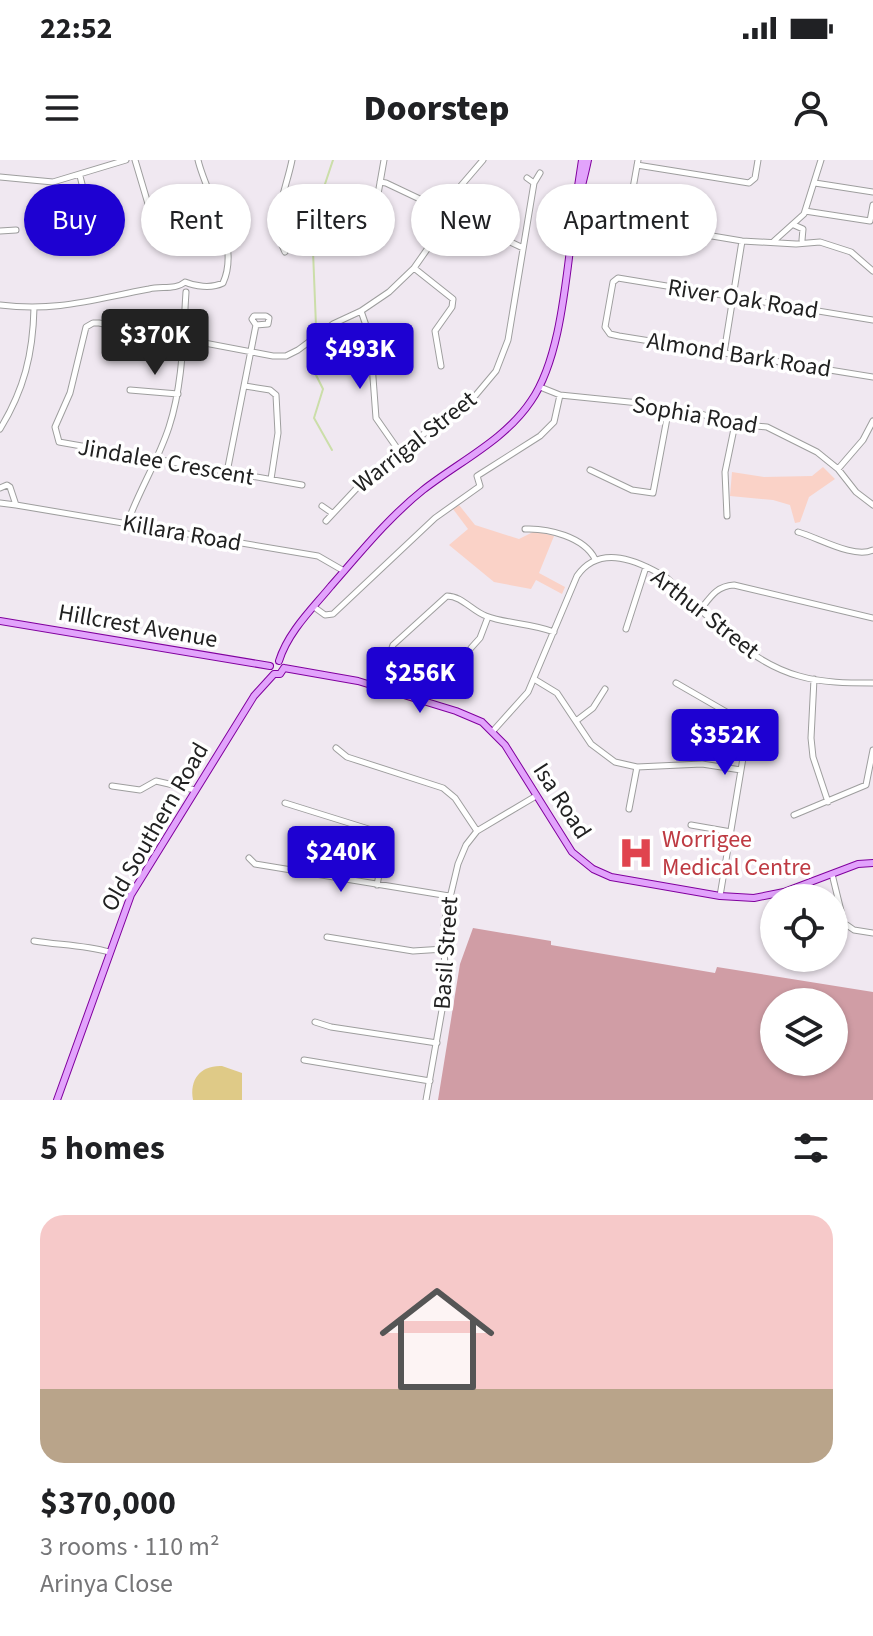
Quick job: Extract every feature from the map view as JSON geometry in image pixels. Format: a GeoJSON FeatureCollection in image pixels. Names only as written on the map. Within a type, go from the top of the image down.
{"type":"FeatureCollection","features":[{"type":"Feature","properties":{"kind":"main road"},"geometry":{"type":"LineString","coordinates":[[578,184],[582,160]]}},
{"type":"Feature","properties":{"kind":"main road"},"geometry":{"type":"LineString","coordinates":[[582,184],[588,160]]}},
{"type":"Feature","properties":{"kind":"main road"},"geometry":{"type":"LineString","coordinates":[[279,661],[286,645],[314,607],[379,530],[402,508],[512,424],[540,387],[553,349],[568,256]]}},
{"type":"Feature","properties":{"kind":"main road","name":"Hillcrest Avenue"},"geometry":{"type":"LineString","coordinates":[[0,621],[272,670]]}},
{"type":"Feature","properties":{"kind":"main road"},"geometry":{"type":"LineString","coordinates":[[273,661],[279,661],[284,668],[280,674],[272,670],[273,661]]}},
{"type":"Feature","properties":{"kind":"main road","name":"Isa Road"},"geometry":{"type":"LineString","coordinates":[[284,668],[379,686],[474,718],[493,731],[505,745],[567,847],[593,869],[624,881],[746,899],[764,897],[858,864],[873,863]]}},
{"type":"Feature","properties":{"kind":"main road","name":"Old Southern Road"},"geometry":{"type":"LineString","coordinates":[[57,1100],[131,895],[272,670]]}},
{"type":"Feature","properties":{"kind":"street"},"geometry":{"type":"LineString","coordinates":[[0,177],[53,182],[126,160]]}},
{"type":"Feature","properties":{"kind":"street"},"geometry":{"type":"LineString","coordinates":[[135,160],[142,184]]}},
{"type":"Feature","properties":{"kind":"street"},"geometry":{"type":"LineString","coordinates":[[0,305],[34,308],[68,306],[155,287],[180,286],[187,282],[191,286],[217,286],[223,283],[228,265],[226,240],[198,160]]}},
{"type":"Feature","properties":{"kind":"street"},"geometry":{"type":"LineString","coordinates":[[285,184],[292,160]]}},
{"type":"Feature","properties":{"kind":"street"},"geometry":{"type":"LineString","coordinates":[[384,160],[380,182],[411,196]]}},
{"type":"Feature","properties":{"kind":"street"},"geometry":{"type":"LineString","coordinates":[[462,184],[483,160]]}},
{"type":"Feature","properties":{"kind":"street"},"geometry":{"type":"LineString","coordinates":[[633,184],[637,162],[749,183],[755,178],[758,160]]}},
{"type":"Feature","properties":{"kind":"street"},"geometry":{"type":"LineString","coordinates":[[773,242],[793,226],[804,212],[821,160]]}},
{"type":"Feature","properties":{"kind":"street","name":"Warrigal Street"},"geometry":{"type":"LineString","coordinates":[[326,521],[357,486],[475,396],[496,371],[508,340],[534,183],[540,173]]}},
{"type":"Feature","properties":{"kind":"street"},"geometry":{"type":"LineString","coordinates":[[80,176],[82,184]]}},
{"type":"Feature","properties":{"kind":"street"},"geometry":{"type":"LineString","coordinates":[[527,178],[534,183]]}},
{"type":"Feature","properties":{"kind":"street"},"geometry":{"type":"LineString","coordinates":[[815,183],[873,192]]}},
{"type":"Feature","properties":{"kind":"street"},"geometry":{"type":"LineString","coordinates":[[804,212],[870,221],[873,207]]}},
{"type":"Feature","properties":{"kind":"street"},"geometry":{"type":"LineString","coordinates":[[801,241],[804,212]]}},
{"type":"Feature","properties":{"kind":"street"},"geometry":{"type":"LineString","coordinates":[[793,226],[820,242]]}},
{"type":"Feature","properties":{"kind":"street"},"geometry":{"type":"LineString","coordinates":[[0,231],[16,230]]}},
{"type":"Feature","properties":{"kind":"street"},"geometry":{"type":"LineString","coordinates":[[786,232],[790,242]]}},
{"type":"Feature","properties":{"kind":"street"},"geometry":{"type":"LineString","coordinates":[[717,237],[742,241],[820,242],[851,252],[873,271]]}},
{"type":"Feature","properties":{"kind":"street"},"geometry":{"type":"LineString","coordinates":[[724,353],[742,241]]}},
{"type":"Feature","properties":{"kind":"street"},"geometry":{"type":"LineString","coordinates":[[183,341],[286,356],[389,292],[422,256]]}},
{"type":"Feature","properties":{"kind":"street"},"geometry":{"type":"LineString","coordinates":[[414,268],[453,299],[452,307],[435,331],[441,366]]}},
{"type":"Feature","properties":{"kind":"street","name":"River Oak Road"},"geometry":{"type":"LineString","coordinates":[[606,331],[614,279],[873,320]]}},
{"type":"Feature","properties":{"kind":"street"},"geometry":{"type":"LineString","coordinates":[[180,286],[186,292]]}},
{"type":"Feature","properties":{"kind":"street"},"geometry":{"type":"LineString","coordinates":[[127,524],[138,494],[157,459],[178,394],[186,292],[191,286]]}},
{"type":"Feature","properties":{"kind":"street"},"geometry":{"type":"LineString","coordinates":[[0,429],[13,408],[29,368],[34,308]]}},
{"type":"Feature","properties":{"kind":"street"},"geometry":{"type":"LineString","coordinates":[[361,311],[370,337],[376,418],[399,451]]}},
{"type":"Feature","properties":{"kind":"street","name":"Jindalee Crescent"},"geometry":{"type":"LineString","coordinates":[[183,341],[99,323],[88,325],[70,393],[55,427],[56,436],[62,443],[302,485]]}},
{"type":"Feature","properties":{"kind":"street"},"geometry":{"type":"LineString","coordinates":[[227,472],[256,325]]}},
{"type":"Feature","properties":{"kind":"street","name":"Almond Bark Road"},"geometry":{"type":"LineString","coordinates":[[606,331],[619,336],[873,377]]}},
{"type":"Feature","properties":{"kind":"street"},"geometry":{"type":"LineString","coordinates":[[244,386],[270,390],[276,395],[278,441],[271,479]]}},
{"type":"Feature","properties":{"kind":"street","name":"Sophia Road"},"geometry":{"type":"LineString","coordinates":[[540,387],[560,395],[639,403],[668,413],[701,414],[735,424],[755,424],[771,429],[817,452],[873,505]]}},
{"type":"Feature","properties":{"kind":"street"},"geometry":{"type":"LineString","coordinates":[[130,390],[178,394]]}},
{"type":"Feature","properties":{"kind":"street"},"geometry":{"type":"LineString","coordinates":[[314,607],[325,615],[333,614],[435,518],[480,486],[477,476],[540,436],[554,422],[560,395]]}},
{"type":"Feature","properties":{"kind":"street"},"geometry":{"type":"LineString","coordinates":[[590,470],[632,490],[653,493],[668,413]]}},
{"type":"Feature","properties":{"kind":"street"},"geometry":{"type":"LineString","coordinates":[[838,469],[863,440],[873,421]]}},
{"type":"Feature","properties":{"kind":"street"},"geometry":{"type":"LineString","coordinates":[[727,516],[725,472],[735,424]]}},
{"type":"Feature","properties":{"kind":"street"},"geometry":{"type":"LineString","coordinates":[[0,488],[10,487],[16,505]]}},
{"type":"Feature","properties":{"kind":"street","name":"Killara Road"},"geometry":{"type":"LineString","coordinates":[[0,503],[318,556],[344,571]]}},
{"type":"Feature","properties":{"kind":"street","name":"Warrigal Street"},"geometry":{"type":"LineString","coordinates":[[322,506],[332,513]]}},
{"type":"Feature","properties":{"kind":"street"},"geometry":{"type":"LineString","coordinates":[[493,731],[517,706],[534,679],[577,576],[595,559],[584,543],[542,529],[525,529]]}},
{"type":"Feature","properties":{"kind":"street"},"geometry":{"type":"LineString","coordinates":[[798,532],[857,553],[873,550]]}},
{"type":"Feature","properties":{"kind":"street","name":"Arthur Street"},"geometry":{"type":"LineString","coordinates":[[595,559],[614,556],[667,578],[727,634],[779,669],[814,679],[873,683]]}},
{"type":"Feature","properties":{"kind":"street"},"geometry":{"type":"LineString","coordinates":[[626,629],[646,567]]}},
{"type":"Feature","properties":{"kind":"street"},"geometry":{"type":"LineString","coordinates":[[701,609],[716,591],[723,586],[734,585],[873,618]]}},
{"type":"Feature","properties":{"kind":"street"},"geometry":{"type":"LineString","coordinates":[[379,686],[393,645],[444,597],[454,596],[488,617],[527,623],[554,632]]}},
{"type":"Feature","properties":{"kind":"street"},"geometry":{"type":"LineString","coordinates":[[471,648],[480,638],[488,617]]}},
{"type":"Feature","properties":{"kind":"street"},"geometry":{"type":"LineString","coordinates":[[534,679],[557,693],[587,740],[615,762],[637,767],[696,764],[741,770]]}},
{"type":"Feature","properties":{"kind":"street"},"geometry":{"type":"LineString","coordinates":[[814,679],[813,757],[828,802]]}},
{"type":"Feature","properties":{"kind":"street"},"geometry":{"type":"LineString","coordinates":[[676,683],[742,721],[747,735],[720,896]]}},
{"type":"Feature","properties":{"kind":"street"},"geometry":{"type":"LineString","coordinates":[[576,721],[593,708],[605,689]]}},
{"type":"Feature","properties":{"kind":"street"},"geometry":{"type":"LineString","coordinates":[[336,748],[347,757],[443,788],[455,798],[477,831],[536,796]]}},
{"type":"Feature","properties":{"kind":"street"},"geometry":{"type":"LineString","coordinates":[[794,815],[866,785],[873,750]]}},
{"type":"Feature","properties":{"kind":"street"},"geometry":{"type":"LineString","coordinates":[[629,809],[637,767]]}},
{"type":"Feature","properties":{"kind":"street"},"geometry":{"type":"LineString","coordinates":[[112,786],[140,790],[156,781],[195,790]]}},
{"type":"Feature","properties":{"kind":"street"},"geometry":{"type":"LineString","coordinates":[[285,803],[378,832],[385,844],[377,885]]}},
{"type":"Feature","properties":{"kind":"street"},"geometry":{"type":"LineString","coordinates":[[691,825],[731,832]]}},
{"type":"Feature","properties":{"kind":"street","name":"Basil Street"},"geometry":{"type":"LineString","coordinates":[[426,1100],[445,993],[444,923],[449,896],[461,854],[477,831]]}},
{"type":"Feature","properties":{"kind":"street"},"geometry":{"type":"LineString","coordinates":[[249,858],[255,864],[449,896]]}},
{"type":"Feature","properties":{"kind":"street"},"geometry":{"type":"LineString","coordinates":[[832,874],[844,923],[854,930],[873,933]]}},
{"type":"Feature","properties":{"kind":"street"},"geometry":{"type":"LineString","coordinates":[[327,937],[403,950],[444,949]]}},
{"type":"Feature","properties":{"kind":"street"},"geometry":{"type":"LineString","coordinates":[[34,941],[85,946],[109,952]]}},
{"type":"Feature","properties":{"kind":"street"},"geometry":{"type":"LineString","coordinates":[[315,1022],[437,1043]]}},
{"type":"Feature","properties":{"kind":"street"},"geometry":{"type":"LineString","coordinates":[[304,1060],[430,1081]]}},
{"type":"Feature","properties":{"kind":"shaded area"},"geometry":{"type":"Polygon","coordinates":[[[823,467],[835,479],[809,497],[800,522],[795,523],[790,505],[773,500],[730,496],[732,472],[764,477],[812,476],[823,467]]]}},
{"type":"Feature","properties":{"kind":"shaded area"},"geometry":{"type":"Polygon","coordinates":[[[459,505],[475,525],[519,539],[535,531],[554,536],[539,573],[565,587],[562,594],[536,580],[531,589],[494,582],[449,545],[468,529],[453,509],[459,505]]]}},
{"type":"Feature","properties":{"kind":"shaded area"},"geometry":{"type":"Polygon","coordinates":[[[473,928],[551,941],[551,945],[715,973],[717,967],[873,992],[873,1100],[438,1100],[460,964],[473,928]]]}},
{"type":"Feature","properties":{"kind":"shaded area"},"geometry":{"type":"Polygon","coordinates":[[[222,1066],[242,1073],[242,1100],[193,1100],[193,1086],[198,1075],[208,1068],[222,1066]]]}},
{"type":"Feature","properties":{"kind":"waterway"},"geometry":{"type":"LineString","coordinates":[[316,326],[313,251],[322,193],[333,160]]}},
{"type":"Feature","properties":{"kind":"waterway"},"geometry":{"type":"LineString","coordinates":[[311,351],[312,367],[323,389],[314,418],[332,450]]}},
{"type":"Feature","properties":{"kind":"place","name":"Worrigee Medical Centre"},"geometry":{"type":"Point","coordinates":[636,853]}}]}
